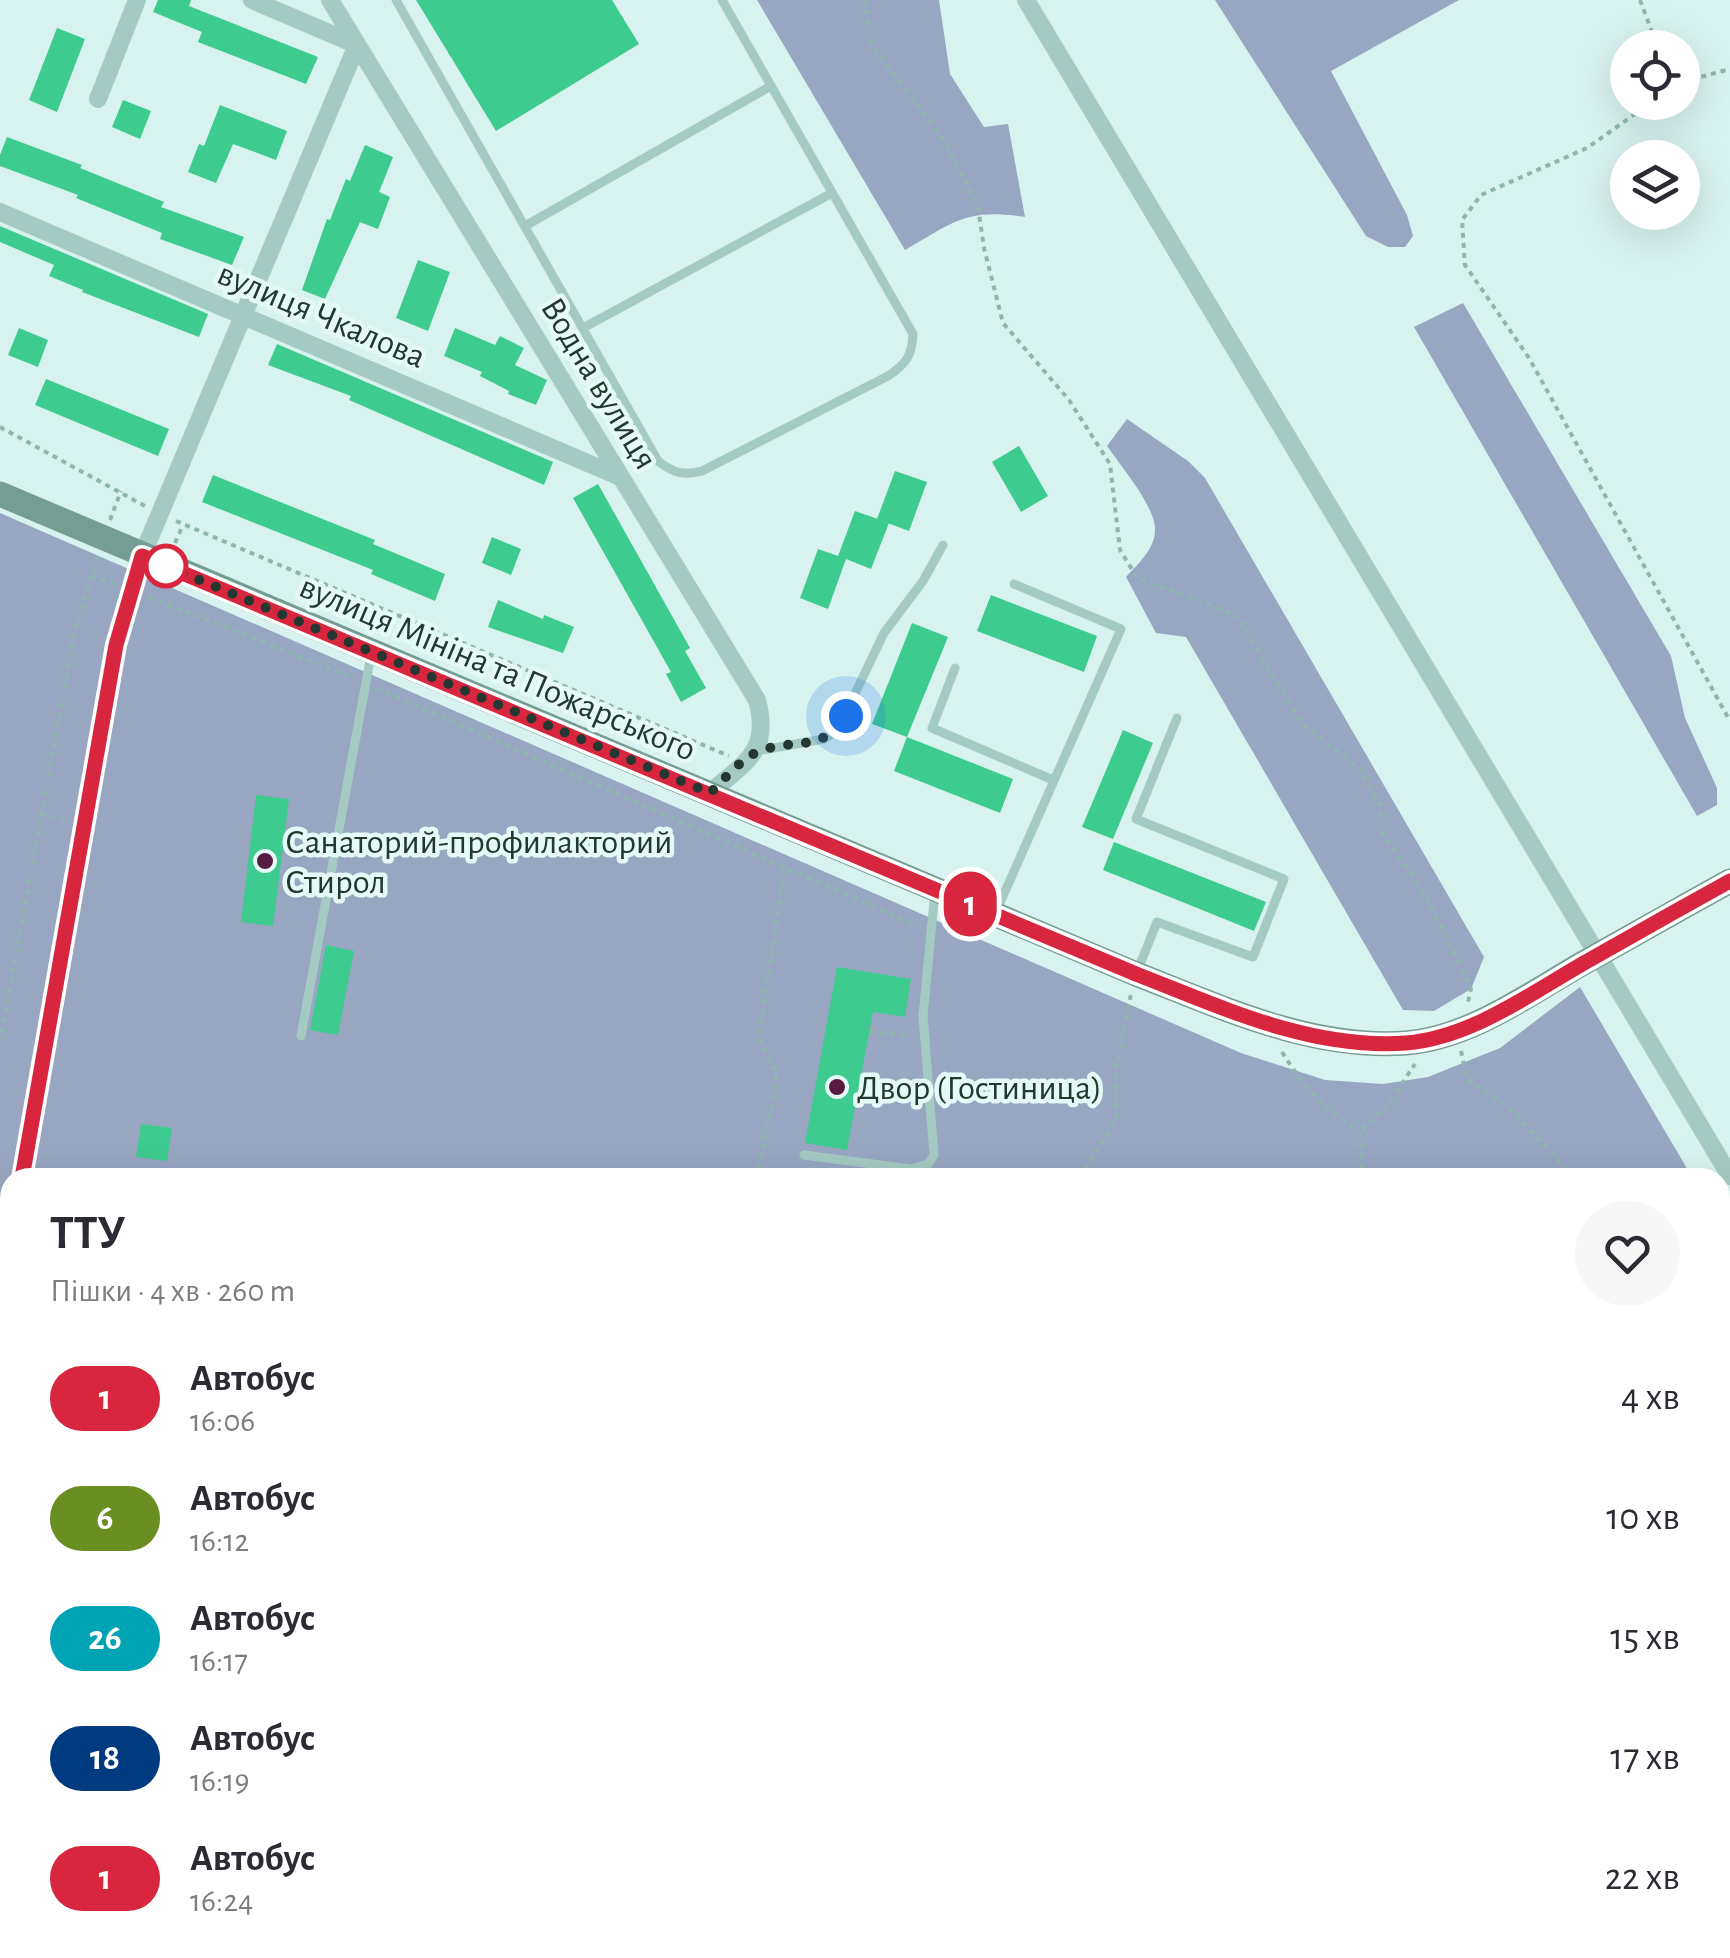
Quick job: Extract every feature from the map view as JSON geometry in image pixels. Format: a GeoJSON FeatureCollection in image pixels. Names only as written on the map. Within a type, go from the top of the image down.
{"type":"FeatureCollection","features":[{"type":"Feature","properties":{"kind":"street"},"geometry":{"type":"LineString","coordinates":[[98,99],[137,0]]}},
{"type":"Feature","properties":{"kind":"street"},"geometry":{"type":"LineString","coordinates":[[24,1168],[116,645],[142,556],[357,45],[252,0]]}},
{"type":"Feature","properties":{"kind":"street"},"geometry":{"type":"LineString","coordinates":[[1026,0],[1725,1168]]}},
{"type":"Feature","properties":{"kind":"street","name":"Водна вулиця"},"geometry":{"type":"LineString","coordinates":[[332,2],[757,700],[762,735],[751,757]]}},
{"type":"Feature","properties":{"kind":"street","name":"вулиця Чкалова"},"geometry":{"type":"LineString","coordinates":[[0,212],[618,476]]}},
{"type":"Feature","properties":{"kind":"street","name":"вулиця Мініна та Пожарського"},"geometry":{"type":"LineString","coordinates":[[0,494],[1136,974],[1263,1022],[1311,1034],[1392,1044],[1431,1039],[1462,1028],[1730,880]]}},
{"type":"Feature","properties":{"kind":"street"},"geometry":{"type":"LineString","coordinates":[[710,793],[751,757]]}},
{"type":"Feature","properties":{"kind":"lane"},"geometry":{"type":"LineString","coordinates":[[396,0],[658,461],[672,472],[688,474],[702,471],[888,376],[904,365],[912,352],[913,334],[722,0]]}},
{"type":"Feature","properties":{"kind":"lane"},"geometry":{"type":"LineString","coordinates":[[524,226],[771,86]]}},
{"type":"Feature","properties":{"kind":"lane"},"geometry":{"type":"LineString","coordinates":[[583,328],[832,193]]}},
{"type":"Feature","properties":{"kind":"lane"},"geometry":{"type":"LineString","coordinates":[[751,757],[824,739],[837,731],[884,633],[943,545]]}},
{"type":"Feature","properties":{"kind":"lane"},"geometry":{"type":"LineString","coordinates":[[995,914],[1120,629],[1014,584]]}},
{"type":"Feature","properties":{"kind":"lane"},"geometry":{"type":"LineString","coordinates":[[301,1036],[371,652]]}},
{"type":"Feature","properties":{"kind":"lane"},"geometry":{"type":"LineString","coordinates":[[955,668],[932,728],[1053,780]]}},
{"type":"Feature","properties":{"kind":"lane"},"geometry":{"type":"LineString","coordinates":[[1136,974],[1157,922],[1253,958],[1284,879],[1136,819],[1177,718]]}},
{"type":"Feature","properties":{"kind":"lane"},"geometry":{"type":"LineString","coordinates":[[804,1155],[910,1168],[928,1164],[934,1154],[924,990],[935,889]]}},
{"type":"Feature","properties":{"kind":"path"},"geometry":{"type":"LineString","coordinates":[[864,0],[872,47],[944,140],[978,207],[984,248],[1004,322],[1069,400],[1110,464],[1120,550],[1138,579],[1207,602],[1239,618],[1302,724],[1360,769],[1382,806],[1381,831],[1426,895],[1471,989],[1460,1044],[1466,1079],[1513,1111],[1565,1168]]}},
{"type":"Feature","properties":{"kind":"path"},"geometry":{"type":"LineString","coordinates":[[1640,0],[1651,30]]}},
{"type":"Feature","properties":{"kind":"path"},"geometry":{"type":"LineString","coordinates":[[1700,77],[1730,69]]}},
{"type":"Feature","properties":{"kind":"path"},"geometry":{"type":"LineString","coordinates":[[1627,120],[1587,148],[1481,194],[1462,220],[1465,265],[1546,387],[1730,721]]}},
{"type":"Feature","properties":{"kind":"path"},"geometry":{"type":"LineString","coordinates":[[0,427],[160,514],[751,757]]}},
{"type":"Feature","properties":{"kind":"path"},"geometry":{"type":"LineString","coordinates":[[0,1042],[74,636],[121,492]]}},
{"type":"Feature","properties":{"kind":"path"},"geometry":{"type":"LineString","coordinates":[[92,576],[365,683],[931,932]]}},
{"type":"Feature","properties":{"kind":"path"},"geometry":{"type":"LineString","coordinates":[[41,815],[85,823]]}},
{"type":"Feature","properties":{"kind":"path"},"geometry":{"type":"LineString","coordinates":[[759,1168],[776,1083],[776,1074],[760,1038],[785,865]]}},
{"type":"Feature","properties":{"kind":"path"},"geometry":{"type":"LineString","coordinates":[[1086,1168],[1117,1118],[1115,1075],[1136,974]]}},
{"type":"Feature","properties":{"kind":"path"},"geometry":{"type":"LineString","coordinates":[[1263,1022],[1306,1088],[1328,1110],[1360,1131]]}},
{"type":"Feature","properties":{"kind":"path"},"geometry":{"type":"LineString","coordinates":[[870,1031],[924,1038]]}},
{"type":"Feature","properties":{"kind":"path"},"geometry":{"type":"LineString","coordinates":[[1362,1168],[1360,1131],[1386,1107],[1431,1039]]}},
{"type":"Feature","properties":{"kind":"shaded area"},"geometry":{"type":"Polygon","coordinates":[[[757,0],[939,0],[950,74],[984,127],[1008,124],[1025,217],[974,216],[905,250],[757,0]]]}},
{"type":"Feature","properties":{"kind":"shaded area"},"geometry":{"type":"Polygon","coordinates":[[[1215,0],[1459,0],[1331,71],[1407,215],[1413,236],[1405,247],[1388,247],[1366,236],[1215,0]]]}},
{"type":"Feature","properties":{"kind":"shaded area"},"geometry":{"type":"Polygon","coordinates":[[[1463,303],[1671,656],[1685,718],[1717,788],[1717,805],[1697,816],[1414,327],[1463,303]]]}},
{"type":"Feature","properties":{"kind":"shaded area"},"geometry":{"type":"Polygon","coordinates":[[[1127,419],[1188,461],[1205,478],[1484,957],[1471,989],[1434,1011],[1403,1010],[1186,637],[1156,633],[1126,577],[1149,550],[1155,530],[1144,498],[1107,446],[1127,419]]]}},
{"type":"Feature","properties":{"kind":"shaded area"},"geometry":{"type":"Polygon","coordinates":[[[0,513],[1241,1053],[1325,1080],[1383,1084],[1428,1077],[1500,1048],[1580,987],[1687,1168],[0,1168],[0,513]]]}},
{"type":"Feature","properties":{"kind":"building"},"geometry":{"type":"Polygon","coordinates":[[[158,0],[191,0],[189,6],[318,57],[306,84],[198,42],[202,32],[153,12],[158,0]]]}},
{"type":"Feature","properties":{"kind":"building"},"geometry":{"type":"Polygon","coordinates":[[[416,0],[612,0],[639,44],[496,131],[416,0]]]}},
{"type":"Feature","properties":{"kind":"building"},"geometry":{"type":"Polygon","coordinates":[[[57,28],[85,39],[57,112],[29,100],[57,28]]]}},
{"type":"Feature","properties":{"kind":"building"},"geometry":{"type":"Polygon","coordinates":[[[123,100],[151,111],[140,139],[112,127],[123,100]]]}},
{"type":"Feature","properties":{"kind":"building"},"geometry":{"type":"Polygon","coordinates":[[[220,105],[287,131],[276,160],[233,144],[216,183],[188,172],[199,144],[204,146],[220,105]]]}},
{"type":"Feature","properties":{"kind":"building"},"geometry":{"type":"Polygon","coordinates":[[[7,137],[164,202],[161,207],[244,237],[232,265],[160,239],[162,233],[76,198],[78,195],[0,166],[7,137]]]}},
{"type":"Feature","properties":{"kind":"building"},"geometry":{"type":"Polygon","coordinates":[[[365,145],[393,157],[379,192],[390,197],[378,229],[360,222],[325,299],[302,290],[327,219],[330,220],[365,145]]]}},
{"type":"Feature","properties":{"kind":"building"},"geometry":{"type":"Polygon","coordinates":[[[0,226],[208,314],[199,337],[49,276],[54,265],[0,242],[0,226]]]}},
{"type":"Feature","properties":{"kind":"building"},"geometry":{"type":"Polygon","coordinates":[[[418,260],[450,272],[428,331],[396,318],[418,260]]]}},
{"type":"Feature","properties":{"kind":"building"},"geometry":{"type":"Polygon","coordinates":[[[19,328],[48,340],[38,367],[8,355],[19,328]]]}},
{"type":"Feature","properties":{"kind":"building"},"geometry":{"type":"Polygon","coordinates":[[[455,328],[495,345],[500,336],[524,348],[515,365],[547,380],[536,405],[508,394],[509,391],[480,376],[482,372],[444,356],[455,328]]]}},
{"type":"Feature","properties":{"kind":"building"},"geometry":{"type":"Polygon","coordinates":[[[277,344],[553,462],[544,485],[349,400],[351,396],[268,365],[277,344]]]}},
{"type":"Feature","properties":{"kind":"building"},"geometry":{"type":"Polygon","coordinates":[[[46,379],[169,429],[158,456],[35,405],[46,379]]]}},
{"type":"Feature","properties":{"kind":"building"},"geometry":{"type":"Polygon","coordinates":[[[1019,446],[1048,496],[1021,512],[992,462],[1019,446]]]}},
{"type":"Feature","properties":{"kind":"building"},"geometry":{"type":"Polygon","coordinates":[[[895,471],[927,482],[909,531],[877,519],[895,471]]]}},
{"type":"Feature","properties":{"kind":"building"},"geometry":{"type":"Polygon","coordinates":[[[213,475],[375,540],[373,544],[445,574],[435,601],[371,574],[373,570],[202,502],[213,475]]]}},
{"type":"Feature","properties":{"kind":"building"},"geometry":{"type":"Polygon","coordinates":[[[598,484],[690,648],[685,651],[706,688],[681,702],[666,674],[671,672],[573,498],[598,484]]]}},
{"type":"Feature","properties":{"kind":"building"},"geometry":{"type":"Polygon","coordinates":[[[855,511],[889,523],[871,569],[846,559],[828,609],[800,598],[818,549],[838,556],[855,511]]]}},
{"type":"Feature","properties":{"kind":"building"},"geometry":{"type":"Polygon","coordinates":[[[492,537],[521,549],[511,575],[482,563],[492,537]]]}},
{"type":"Feature","properties":{"kind":"building"},"geometry":{"type":"Polygon","coordinates":[[[991,595],[1097,636],[1084,672],[977,631],[991,595]]]}},
{"type":"Feature","properties":{"kind":"building"},"geometry":{"type":"Polygon","coordinates":[[[498,600],[574,627],[563,653],[488,627],[498,600]]]}},
{"type":"Feature","properties":{"kind":"building"},"geometry":{"type":"Polygon","coordinates":[[[912,623],[948,637],[907,737],[872,724],[912,623]]]}},
{"type":"Feature","properties":{"kind":"building"},"geometry":{"type":"Polygon","coordinates":[[[1123,730],[1153,743],[1113,839],[1082,827],[1123,730]]]}},
{"type":"Feature","properties":{"kind":"building"},"geometry":{"type":"Polygon","coordinates":[[[907,737],[1013,779],[1000,813],[894,771],[907,737]]]}},
{"type":"Feature","properties":{"kind":"building","name":"Санаторий-профилакторий Стирол"},"geometry":{"type":"Polygon","coordinates":[[[256,795],[289,799],[273,926],[241,922],[256,795]]]}},
{"type":"Feature","properties":{"kind":"building"},"geometry":{"type":"Polygon","coordinates":[[[1114,842],[1266,902],[1254,931],[1103,870],[1114,842]]]}},
{"type":"Feature","properties":{"kind":"building"},"geometry":{"type":"Polygon","coordinates":[[[326,945],[354,951],[338,1035],[310,1030],[326,945]]]}},
{"type":"Feature","properties":{"kind":"building","name":"Двор (Гостиница)"},"geometry":{"type":"Polygon","coordinates":[[[837,967],[911,979],[905,1017],[873,1012],[847,1150],[805,1143],[837,967]]]}},
{"type":"Feature","properties":{"kind":"building"},"geometry":{"type":"Polygon","coordinates":[[[141,1124],[172,1128],[167,1161],[136,1157],[141,1124]]]}},
{"type":"Feature","properties":{"kind":"bus line","name":"1"},"geometry":{"type":"LineString","coordinates":[[24,1168],[116,645],[142,556],[1136,974],[1263,1022],[1335,1039],[1392,1044],[1452,1033],[1730,881]]}},
{"type":"Feature","properties":{"kind":"place","name":"Санаторий-профилакторий Стирол"},"geometry":{"type":"Point","coordinates":[265,861]}},
{"type":"Feature","properties":{"kind":"place","name":"Двор (Гостиница)"},"geometry":{"type":"Point","coordinates":[837,1087]}},
{"type":"Feature","properties":{"kind":"route"},"geometry":{"type":"LineString","coordinates":[[166,566],[710,793],[757,751],[824,739],[837,731],[846,716]]}}]}
